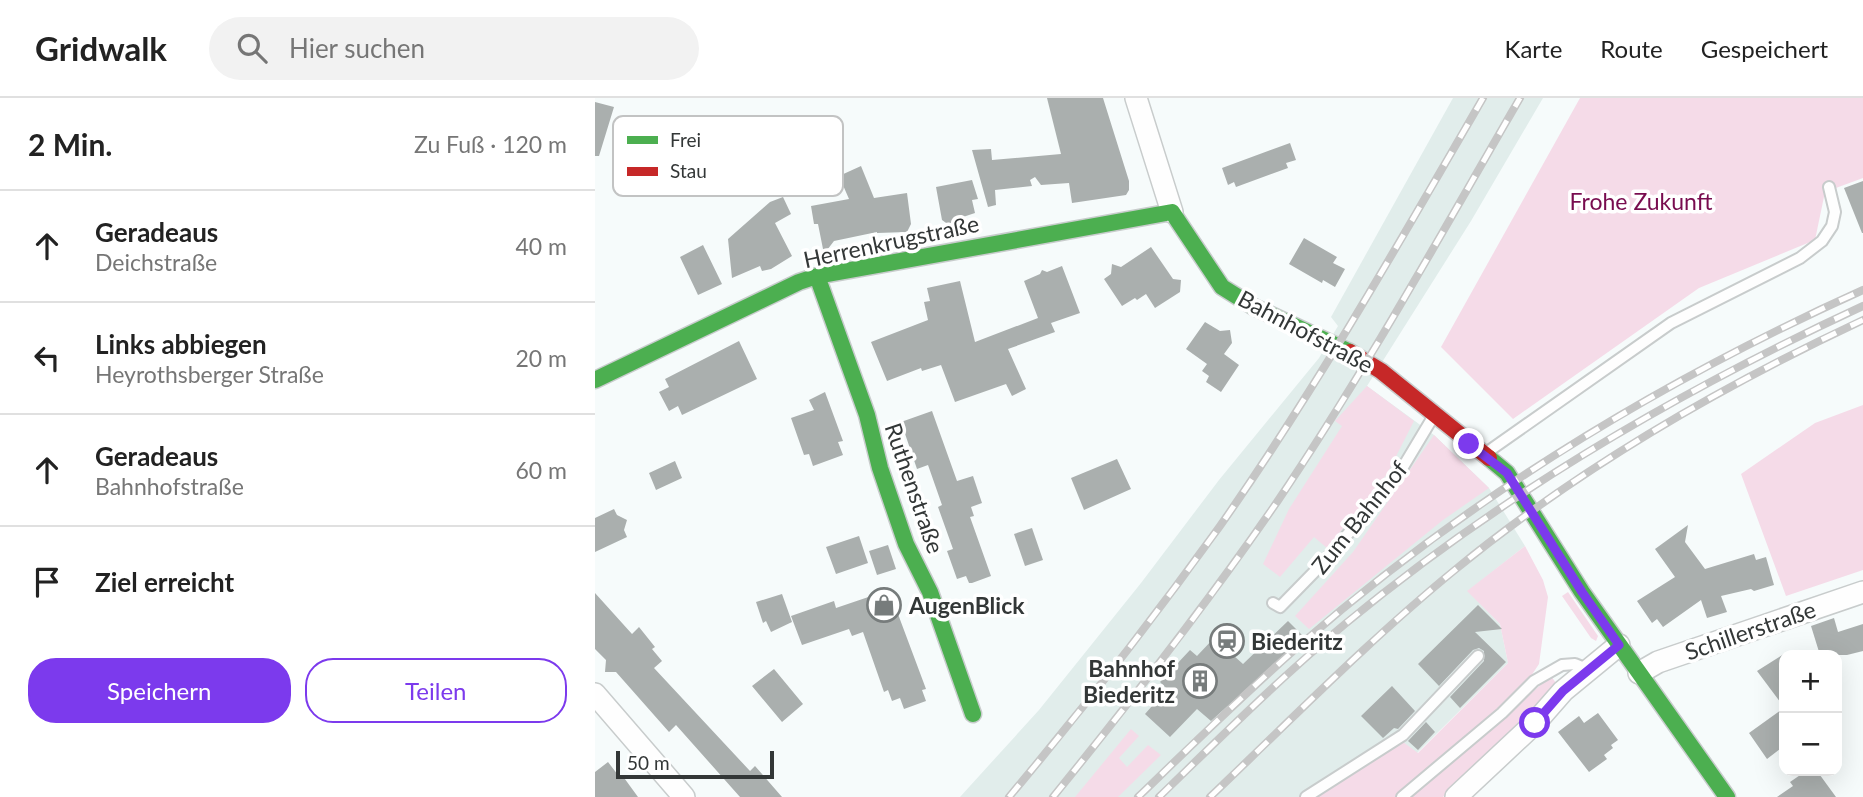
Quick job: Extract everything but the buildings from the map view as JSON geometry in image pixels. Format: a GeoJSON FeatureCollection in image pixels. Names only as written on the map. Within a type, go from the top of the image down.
{"type":"FeatureCollection","features":[{"type":"Feature","properties":{"kind":"street","name":"Bahnhofstraße"},"geometry":{"type":"LineString","coordinates":[[1136,98],[1172,212],[1222,287],[1254,307],[1351,352],[1381,371],[1507,473],[1582,592],[1727,797]]}},
{"type":"Feature","properties":{"kind":"street","name":"Herrenkrugstraße"},"geometry":{"type":"LineString","coordinates":[[595,380],[799,282],[817,276],[1172,212]]}},
{"type":"Feature","properties":{"kind":"street","name":"Ruthenstraße"},"geometry":{"type":"LineString","coordinates":[[817,276],[867,415],[880,468],[907,544],[930,592],[973,714]]}},
{"type":"Feature","properties":{"kind":"street","name":"Schillerstraße"},"geometry":{"type":"LineString","coordinates":[[1639,673],[1667,658],[1863,592]]}},
{"type":"Feature","properties":{"kind":"street"},"geometry":{"type":"LineString","coordinates":[[1456,797],[1535,723],[1554,699],[1587,668],[1619,645]]}},
{"type":"Feature","properties":{"kind":"street"},"geometry":{"type":"LineString","coordinates":[[595,694],[684,797]]}},
{"type":"Feature","properties":{"kind":"lane"},"geometry":{"type":"LineString","coordinates":[[1483,455],[1671,323],[1800,258],[1822,242],[1832,226],[1835,212],[1829,187]]}},
{"type":"Feature","properties":{"kind":"lane","name":"Zum Bahnhof"},"geometry":{"type":"LineString","coordinates":[[1273,603],[1280,607],[1397,477],[1434,415]]}},
{"type":"Feature","properties":{"kind":"lane"},"geometry":{"type":"LineString","coordinates":[[1306,797],[1403,735],[1478,656]]}},
{"type":"Feature","properties":{"kind":"lane"},"geometry":{"type":"LineString","coordinates":[[1402,797],[1502,713],[1534,681],[1562,665],[1575,664],[1587,668]]}},
{"type":"Feature","properties":{"kind":"shaded area"},"geometry":{"type":"Polygon","coordinates":[[[1453,98],[1543,98],[1471,221],[1367,386],[1434,435],[1489,488],[1525,546],[1468,591],[1500,624],[1508,663],[1417,753],[1350,778],[1316,797],[960,797],[1039,710],[1219,480],[1319,358],[1338,326],[1331,317],[1453,98]]]}},
{"type":"Feature","properties":{"kind":"green space","name":"Frohe Zukunft"},"geometry":{"type":"Polygon","coordinates":[[[1580,98],[1863,98],[1863,178],[1825,192],[1815,240],[1699,288],[1513,419],[1441,347],[1580,98]]]}},
{"type":"Feature","properties":{"kind":"green space"},"geometry":{"type":"Polygon","coordinates":[[[1367,386],[1414,421],[1387,474],[1327,548],[1314,537],[1280,577],[1263,564],[1289,509],[1342,426],[1335,421],[1367,386]]]}},
{"type":"Feature","properties":{"kind":"green space"},"geometry":{"type":"Polygon","coordinates":[[[1863,405],[1863,570],[1786,596],[1741,474],[1815,423],[1863,405]]]}},
{"type":"Feature","properties":{"kind":"green space"},"geometry":{"type":"Polygon","coordinates":[[[1434,435],[1489,488],[1443,520],[1309,629],[1295,616],[1353,552],[1434,435]]]}},
{"type":"Feature","properties":{"kind":"green space"},"geometry":{"type":"Polygon","coordinates":[[[1525,546],[1543,580],[1548,597],[1539,664],[1527,682],[1505,705],[1395,797],[1316,797],[1403,742],[1418,753],[1508,663],[1500,624],[1467,591],[1525,546]]]}},
{"type":"Feature","properties":{"kind":"green space"},"geometry":{"type":"Polygon","coordinates":[[[1568,592],[1598,636],[1596,641],[1591,638],[1562,596],[1568,592]]]}},
{"type":"Feature","properties":{"kind":"green space"},"geometry":{"type":"Polygon","coordinates":[[[1551,676],[1556,683],[1536,710],[1443,797],[1410,797],[1551,676]]]}},
{"type":"Feature","properties":{"kind":"green space"},"geometry":{"type":"Polygon","coordinates":[[[1131,729],[1139,736],[1119,758],[1127,767],[1148,745],[1161,755],[1118,797],[1075,797],[1131,729]]]}},
{"type":"Feature","properties":{"kind":"railway"},"geometry":{"type":"LineString","coordinates":[[1009,797],[1064,731],[1220,526],[1290,422],[1356,315],[1483,98]]}},
{"type":"Feature","properties":{"kind":"railway"},"geometry":{"type":"LineString","coordinates":[[1053,797],[1168,652],[1277,502],[1372,353],[1520,98]]}},
{"type":"Feature","properties":{"kind":"railway"},"geometry":{"type":"LineString","coordinates":[[1138,797],[1300,645],[1430,541],[1498,493],[1568,447],[1713,363],[1863,290]]}},
{"type":"Feature","properties":{"kind":"railway"},"geometry":{"type":"LineString","coordinates":[[1159,797],[1345,624],[1466,532],[1593,448],[1659,410],[1726,373],[1863,306]]}},
{"type":"Feature","properties":{"kind":"railway"},"geometry":{"type":"LineString","coordinates":[[1210,797],[1392,624],[1503,532],[1551,497],[1652,432],[1756,373],[1863,320]]}},
{"type":"Feature","properties":{"kind":"traffic: fast"},"geometry":{"type":"LineString","coordinates":[[595,380],[799,282],[817,276],[1172,212],[1222,287],[1254,307],[1350,352]]}},
{"type":"Feature","properties":{"kind":"traffic: fast"},"geometry":{"type":"LineString","coordinates":[[817,276],[867,415],[880,468],[906,544],[930,592],[973,714]]}},
{"type":"Feature","properties":{"kind":"traffic: fast"},"geometry":{"type":"LineString","coordinates":[[1489,458],[1507,473],[1582,592],[1727,797]]}},
{"type":"Feature","properties":{"kind":"traffic: jam"},"geometry":{"type":"LineString","coordinates":[[1350,352],[1381,371],[1489,458]]}},
{"type":"Feature","properties":{"kind":"place","name":"AugenBlick"},"geometry":{"type":"Point","coordinates":[884,605]}},
{"type":"Feature","properties":{"kind":"place","name":"Biederitz"},"geometry":{"type":"Point","coordinates":[1227,641]}},
{"type":"Feature","properties":{"kind":"place","name":"Bahnhof Biederitz"},"geometry":{"type":"Point","coordinates":[1200,681]}},
{"type":"Feature","properties":{"kind":"route"},"geometry":{"type":"LineString","coordinates":[[1469,444],[1507,473],[1619,645],[1601,657],[1554,699],[1535,723]]}}]}
